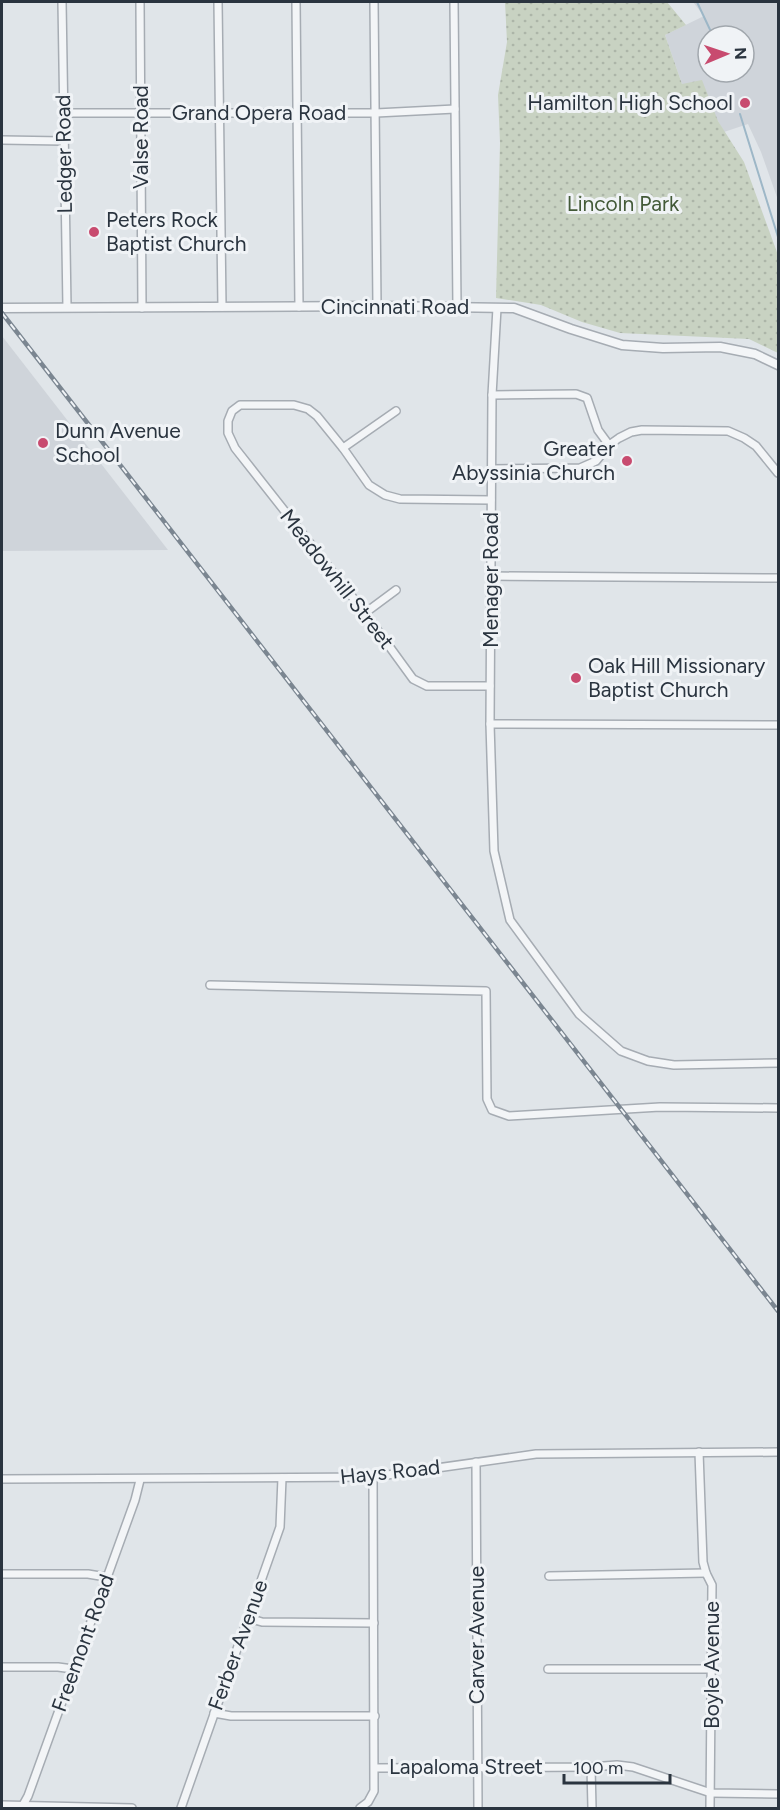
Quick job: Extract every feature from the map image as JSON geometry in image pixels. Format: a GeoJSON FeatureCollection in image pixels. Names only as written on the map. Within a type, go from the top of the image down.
{"type":"FeatureCollection","features":[{"type":"Feature","properties":{"kind":"street","name":"Ledger Road"},"geometry":{"type":"LineString","coordinates":[[62,2],[66,307]]}},
{"type":"Feature","properties":{"kind":"street","name":"Valse Road"},"geometry":{"type":"LineString","coordinates":[[140,2],[142,308]]}},
{"type":"Feature","properties":{"kind":"street"},"geometry":{"type":"LineString","coordinates":[[218,2],[222,307]]}},
{"type":"Feature","properties":{"kind":"street"},"geometry":{"type":"LineString","coordinates":[[296,2],[299,307]]}},
{"type":"Feature","properties":{"kind":"street"},"geometry":{"type":"LineString","coordinates":[[374,2],[377,306]]}},
{"type":"Feature","properties":{"kind":"street"},"geometry":{"type":"LineString","coordinates":[[454,2],[457,307]]}},
{"type":"Feature","properties":{"kind":"street","name":"Grand Opera Road"},"geometry":{"type":"LineString","coordinates":[[62,112],[375,113],[455,109]]}},
{"type":"Feature","properties":{"kind":"street"},"geometry":{"type":"LineString","coordinates":[[2,140],[63,141]]}},
{"type":"Feature","properties":{"kind":"street","name":"Cincinnati Road"},"geometry":{"type":"LineString","coordinates":[[2,308],[377,306],[514,308],[622,345],[663,348],[720,347],[755,354],[778,365]]}},
{"type":"Feature","properties":{"kind":"street","name":"Menager Road"},"geometry":{"type":"LineString","coordinates":[[497,308],[492,395],[490,723],[494,852],[510,920],[579,1014],[621,1051],[648,1061],[674,1065],[778,1063]]}},
{"type":"Feature","properties":{"kind":"street"},"geometry":{"type":"LineString","coordinates":[[492,395],[576,394],[587,398],[598,430],[609,445]]}},
{"type":"Feature","properties":{"kind":"street","name":"Meadowhill Street"},"geometry":{"type":"LineString","coordinates":[[344,448],[317,416],[308,409],[294,405],[240,405],[232,411],[228,421],[228,433],[235,448],[365,613],[413,679],[427,686],[490,686]]}},
{"type":"Feature","properties":{"kind":"street"},"geometry":{"type":"LineString","coordinates":[[396,411],[344,448],[369,485],[385,495],[399,499],[491,500]]}},
{"type":"Feature","properties":{"kind":"street"},"geometry":{"type":"LineString","coordinates":[[492,469],[580,468],[596,461],[609,445],[631,432],[642,430],[728,431],[756,446],[778,473]]}},
{"type":"Feature","properties":{"kind":"street"},"geometry":{"type":"LineString","coordinates":[[490,576],[778,578]]}},
{"type":"Feature","properties":{"kind":"street"},"geometry":{"type":"LineString","coordinates":[[365,613],[396,590]]}},
{"type":"Feature","properties":{"kind":"street"},"geometry":{"type":"LineString","coordinates":[[490,723],[778,725]]}},
{"type":"Feature","properties":{"kind":"street"},"geometry":{"type":"LineString","coordinates":[[210,985],[486,991],[487,1099],[492,1110],[508,1116],[660,1107],[778,1108]]}},
{"type":"Feature","properties":{"kind":"street","name":"Boyle Avenue"},"geometry":{"type":"LineString","coordinates":[[699,1452],[703,1562],[712,1585],[710,1809]]}},
{"type":"Feature","properties":{"kind":"street","name":"Hays Road"},"geometry":{"type":"LineString","coordinates":[[2,1479],[373,1477],[536,1454],[778,1452]]}},
{"type":"Feature","properties":{"kind":"street","name":"Carver Avenue"},"geometry":{"type":"LineString","coordinates":[[476,1462],[478,1809]]}},
{"type":"Feature","properties":{"kind":"street"},"geometry":{"type":"LineString","coordinates":[[373,1477],[375,1768]]}},
{"type":"Feature","properties":{"kind":"street","name":"Ferber Avenue"},"geometry":{"type":"LineString","coordinates":[[182,1809],[280,1527],[282,1478]]}},
{"type":"Feature","properties":{"kind":"street","name":"Freemont Road"},"geometry":{"type":"LineString","coordinates":[[23,1805],[135,1500],[140,1480]]}},
{"type":"Feature","properties":{"kind":"street"},"geometry":{"type":"LineString","coordinates":[[549,1576],[706,1573]]}},
{"type":"Feature","properties":{"kind":"street"},"geometry":{"type":"LineString","coordinates":[[2,1574],[88,1574],[106,1577]]}},
{"type":"Feature","properties":{"kind":"street"},"geometry":{"type":"LineString","coordinates":[[248,1618],[262,1622],[374,1623]]}},
{"type":"Feature","properties":{"kind":"street"},"geometry":{"type":"LineString","coordinates":[[2,1667],[73,1669]]}},
{"type":"Feature","properties":{"kind":"street"},"geometry":{"type":"LineString","coordinates":[[548,1669],[711,1669]]}},
{"type":"Feature","properties":{"kind":"street"},"geometry":{"type":"LineString","coordinates":[[214,1713],[231,1716],[375,1716]]}},
{"type":"Feature","properties":{"kind":"street","name":"Lapaloma Street"},"geometry":{"type":"LineString","coordinates":[[360,1809],[368,1802],[374,1791],[375,1768],[617,1765],[633,1767],[711,1793],[778,1794]]}},
{"type":"Feature","properties":{"kind":"street"},"geometry":{"type":"LineString","coordinates":[[591,1767],[592,1809]]}},
{"type":"Feature","properties":{"kind":"street"},"geometry":{"type":"LineString","coordinates":[[2,1806],[132,1809]]}},
{"type":"Feature","properties":{"kind":"shaded area","name":"Hamilton High School"},"geometry":{"type":"Polygon","coordinates":[[[693,2],[778,2],[778,200],[761,152],[748,124],[724,132],[718,121],[682,84],[665,35],[704,16],[693,2]]]}},
{"type":"Feature","properties":{"kind":"shaded area","name":"Dunn Avenue School"},"geometry":{"type":"Polygon","coordinates":[[[2,336],[168,550],[2,551],[2,336]]]}},
{"type":"Feature","properties":{"kind":"green space","name":"Lincoln Park"},"geometry":{"type":"Polygon","coordinates":[[[505,2],[667,2],[686,25],[665,35],[682,84],[696,81],[696,84],[704,84],[718,121],[744,162],[778,255],[778,353],[749,339],[620,333],[582,322],[541,305],[496,298],[500,143],[498,95],[507,42],[505,2]]]}},
{"type":"Feature","properties":{"kind":"waterway"},"geometry":{"type":"LineString","coordinates":[[697,2],[707,24]]}},
{"type":"Feature","properties":{"kind":"waterway"},"geometry":{"type":"LineString","coordinates":[[740,114],[778,237]]}},
{"type":"Feature","properties":{"kind":"railway"},"geometry":{"type":"LineString","coordinates":[[2,313],[778,1311]]}},
{"type":"Feature","properties":{"kind":"place","name":"Hamilton High School"},"geometry":{"type":"Point","coordinates":[745,103]}},
{"type":"Feature","properties":{"kind":"place","name":"Peters Rock Baptist Church"},"geometry":{"type":"Point","coordinates":[94,232]}},
{"type":"Feature","properties":{"kind":"place","name":"Dunn Avenue School"},"geometry":{"type":"Point","coordinates":[43,443]}},
{"type":"Feature","properties":{"kind":"place","name":"Greater Abyssinia Church"},"geometry":{"type":"Point","coordinates":[627,461]}},
{"type":"Feature","properties":{"kind":"place","name":"Oak Hill Missionary Baptist Church"},"geometry":{"type":"Point","coordinates":[576,678]}}]}
